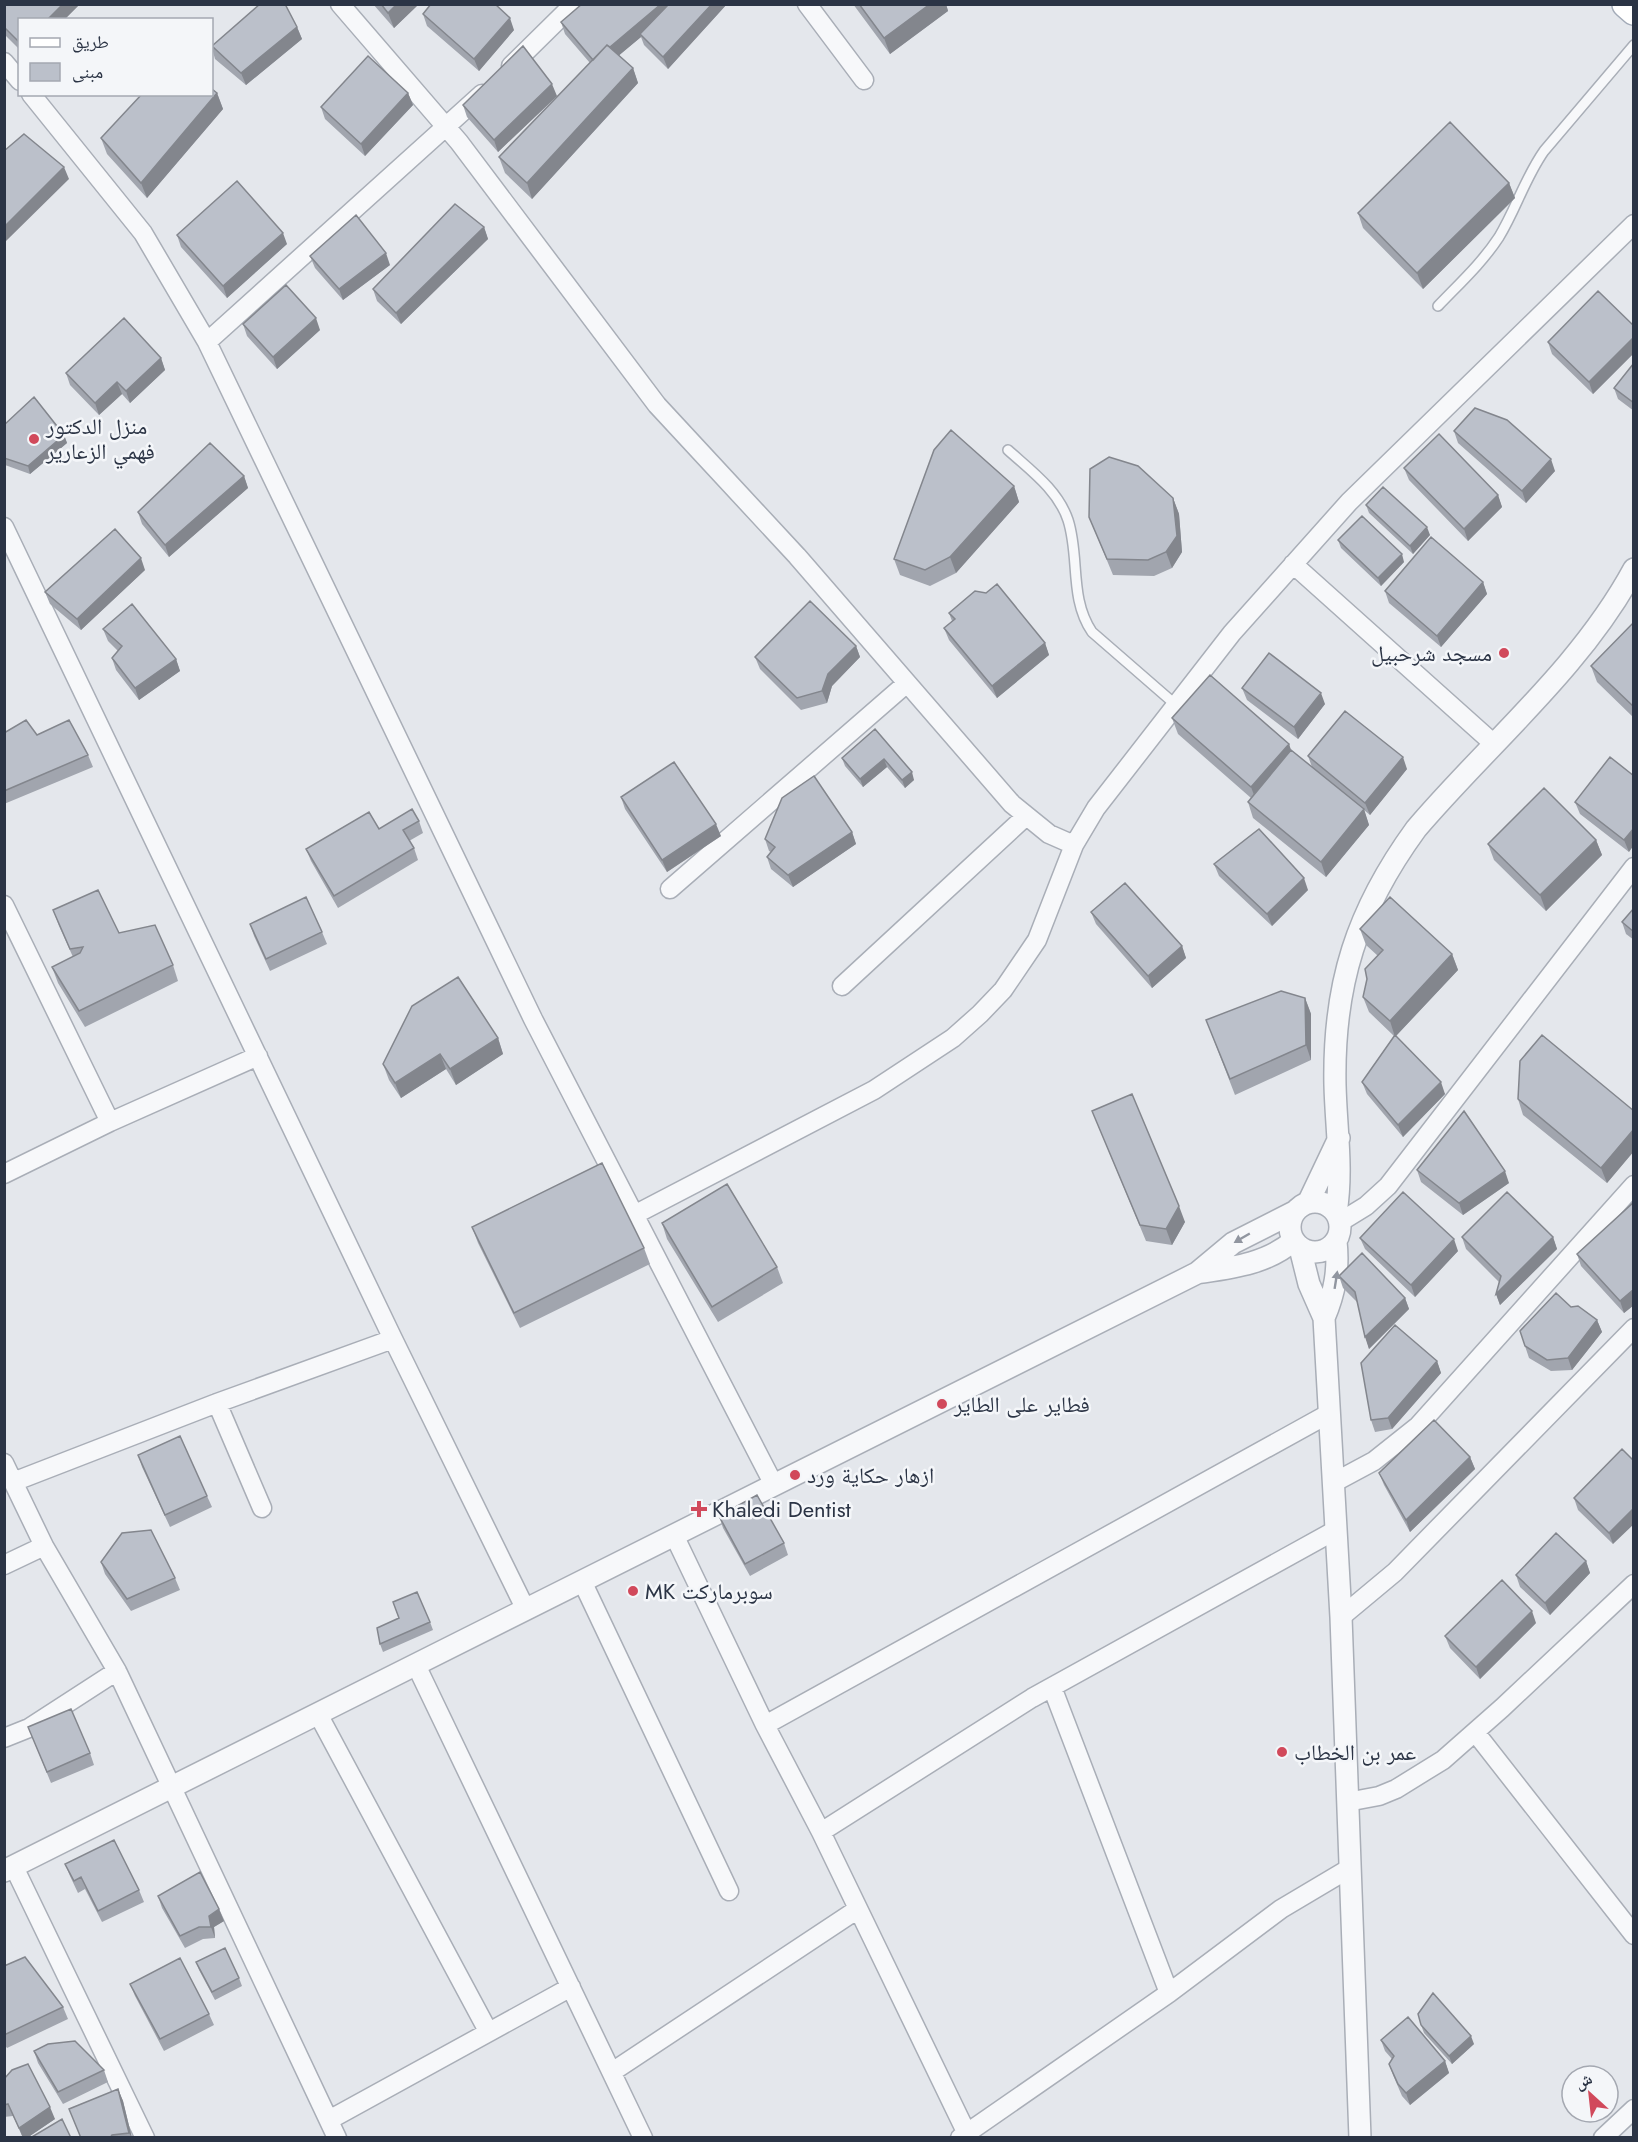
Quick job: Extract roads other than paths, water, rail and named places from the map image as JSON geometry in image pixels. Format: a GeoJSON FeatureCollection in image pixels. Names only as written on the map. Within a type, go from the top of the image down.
{"type":"FeatureCollection","features":[{"type":"Feature","properties":{"kind":"main road"},"geometry":{"type":"LineString","coordinates":[[1626,4],[1634,11]]}},
{"type":"Feature","properties":{"kind":"street"},"geometry":{"type":"LineString","coordinates":[[340,4],[448,127],[657,405],[763,518],[1025,817],[1049,834],[1074,845]]}},
{"type":"Feature","properties":{"kind":"street"},"geometry":{"type":"LineString","coordinates":[[207,342],[448,127],[574,4]]}},
{"type":"Feature","properties":{"kind":"street"},"geometry":{"type":"LineString","coordinates":[[807,4],[864,80]]}},
{"type":"Feature","properties":{"kind":"street"},"geometry":{"type":"LineString","coordinates":[[4,62],[18,79]]}},
{"type":"Feature","properties":{"kind":"street"},"geometry":{"type":"LineString","coordinates":[[33,96],[143,233],[207,342],[533,1019],[636,1214],[774,1485]]}},
{"type":"Feature","properties":{"kind":"street"},"geometry":{"type":"LineString","coordinates":[[636,1214],[874,1090],[953,1038],[980,1014],[1022,966],[1048,916],[1074,845],[1096,808],[1232,633],[1381,470],[1634,224]]}},
{"type":"Feature","properties":{"kind":"street"},"geometry":{"type":"LineString","coordinates":[[4,527],[393,1339],[526,1610]]}},
{"type":"Feature","properties":{"kind":"street"},"geometry":{"type":"LineString","coordinates":[[1293,564],[1494,744]]}},
{"type":"Feature","properties":{"kind":"street"},"geometry":{"type":"LineString","coordinates":[[1324,1318],[1335,1287],[1338,1257],[1340,1174],[1335,1087],[1336,1029],[1346,969],[1368,905],[1404,845],[1436,805],[1582,647],[1608,614],[1633,573]]}},
{"type":"Feature","properties":{"kind":"street"},"geometry":{"type":"LineString","coordinates":[[670,889],[907,683]]}},
{"type":"Feature","properties":{"kind":"street"},"geometry":{"type":"LineString","coordinates":[[842,986],[1025,817]]}},
{"type":"Feature","properties":{"kind":"street"},"geometry":{"type":"LineString","coordinates":[[1197,1273],[1241,1266],[1297,1244],[1319,1252],[1329,1248],[1337,1225],[1366,1206],[1392,1180],[1634,867]]}},
{"type":"Feature","properties":{"kind":"street"},"geometry":{"type":"LineString","coordinates":[[4,905],[110,1122]]}},
{"type":"Feature","properties":{"kind":"street"},"geometry":{"type":"LineString","coordinates":[[4,1174],[110,1122],[258,1056]]}},
{"type":"Feature","properties":{"kind":"street"},"geometry":{"type":"LineString","coordinates":[[1339,1137],[1301,1207],[1290,1222],[1309,1284],[1324,1318],[1334,1531],[1341,1617],[1360,2138]]}},
{"type":"Feature","properties":{"kind":"street"},"geometry":{"type":"LineString","coordinates":[[1333,1483],[1374,1461],[1418,1426],[1634,1185]]}},
{"type":"Feature","properties":{"kind":"street"},"geometry":{"type":"LineString","coordinates":[[145,2138],[9,1869],[1197,1273],[1233,1243],[1301,1207],[1320,1202],[1337,1225]]}},
{"type":"Feature","properties":{"kind":"street"},"geometry":{"type":"LineString","coordinates":[[1341,1617],[1395,1572],[1634,1328]]}},
{"type":"Feature","properties":{"kind":"street"},"geometry":{"type":"LineString","coordinates":[[13,1482],[217,1403],[393,1339]]}},
{"type":"Feature","properties":{"kind":"street"},"geometry":{"type":"LineString","coordinates":[[217,1403],[262,1508]]}},
{"type":"Feature","properties":{"kind":"street"},"geometry":{"type":"LineString","coordinates":[[765,1725],[1330,1413]]}},
{"type":"Feature","properties":{"kind":"street"},"geometry":{"type":"LineString","coordinates":[[4,1463],[44,1546],[117,1671],[170,1788],[337,2138]]}},
{"type":"Feature","properties":{"kind":"street"},"geometry":{"type":"LineString","coordinates":[[821,1832],[1052,1686],[1334,1531]]}},
{"type":"Feature","properties":{"kind":"street"},"geometry":{"type":"LineString","coordinates":[[675,1535],[765,1725],[821,1832],[965,2136],[1169,1993],[1281,1909],[1350,1868]]}},
{"type":"Feature","properties":{"kind":"street"},"geometry":{"type":"LineString","coordinates":[[4,1565],[44,1546]]}},
{"type":"Feature","properties":{"kind":"street"},"geometry":{"type":"LineString","coordinates":[[582,1581],[729,1891]]}},
{"type":"Feature","properties":{"kind":"street"},"geometry":{"type":"LineString","coordinates":[[1347,1802],[1379,1796],[1413,1780],[1475,1732],[1634,1584]]}},
{"type":"Feature","properties":{"kind":"street"},"geometry":{"type":"LineString","coordinates":[[416,1665],[643,2138]]}},
{"type":"Feature","properties":{"kind":"street"},"geometry":{"type":"LineString","coordinates":[[4,1738],[29,1728],[117,1671]]}},
{"type":"Feature","properties":{"kind":"street"},"geometry":{"type":"LineString","coordinates":[[1052,1686],[1169,1993]]}},
{"type":"Feature","properties":{"kind":"street"},"geometry":{"type":"LineString","coordinates":[[318,1714],[488,2031]]}},
{"type":"Feature","properties":{"kind":"street"},"geometry":{"type":"LineString","coordinates":[[1475,1732],[1634,1935]]}},
{"type":"Feature","properties":{"kind":"street"},"geometry":{"type":"LineString","coordinates":[[612,2072],[858,1909]]}},
{"type":"Feature","properties":{"kind":"street"},"geometry":{"type":"LineString","coordinates":[[329,2120],[571,1987]]}},
{"type":"Feature","properties":{"kind":"street"},"geometry":{"type":"LineString","coordinates":[[1603,2138],[1634,2109]]}},
{"type":"Feature","properties":{"kind":"lane"},"geometry":{"type":"LineString","coordinates":[[1438,306],[1482,260],[1498,237],[1532,168],[1544,151],[1634,45]]}},
{"type":"Feature","properties":{"kind":"lane"},"geometry":{"type":"LineString","coordinates":[[1008,450],[1041,479],[1062,506],[1072,539],[1079,608],[1083,619],[1092,632],[1176,705]]}},
{"type":"Feature","properties":{"kind":"place","name":"منزل الدكتور فهمي الزعارير"},"geometry":{"type":"Point","coordinates":[34,439]}},
{"type":"Feature","properties":{"kind":"place","name":"مسجد شرحبيل"},"geometry":{"type":"Point","coordinates":[1504,653]}},
{"type":"Feature","properties":{"kind":"place","name":"فطاير على الطاير"},"geometry":{"type":"Point","coordinates":[942,1404]}},
{"type":"Feature","properties":{"kind":"place","name":"ازهار حكاية ورد"},"geometry":{"type":"Point","coordinates":[795,1475]}},
{"type":"Feature","properties":{"kind":"place","name":"Khaledi Dentist"},"geometry":{"type":"Point","coordinates":[699,1509]}},
{"type":"Feature","properties":{"kind":"place","name":"MK سوبرماركت"},"geometry":{"type":"Point","coordinates":[633,1591]}},
{"type":"Feature","properties":{"kind":"place","name":"عمر بن الخطاب"},"geometry":{"type":"Point","coordinates":[1282,1752]}}]}
